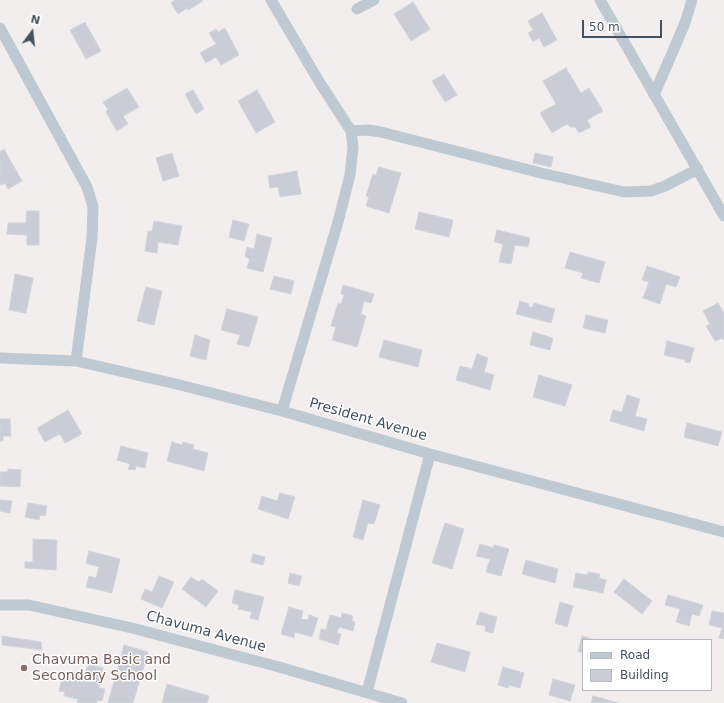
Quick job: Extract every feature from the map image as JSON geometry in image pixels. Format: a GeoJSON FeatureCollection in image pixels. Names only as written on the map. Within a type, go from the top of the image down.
{"type":"FeatureCollection","features":[{"type":"Feature","properties":{"kind":"street"},"geometry":{"type":"LineString","coordinates":[[270,0],[320,83],[351,130],[353,146],[350,175],[338,222],[282,411]]}},
{"type":"Feature","properties":{"kind":"street"},"geometry":{"type":"LineString","coordinates":[[357,9],[374,0]]}},
{"type":"Feature","properties":{"kind":"street"},"geometry":{"type":"LineString","coordinates":[[600,0],[724,216]]}},
{"type":"Feature","properties":{"kind":"street"},"geometry":{"type":"LineString","coordinates":[[654,95],[685,23],[692,0]]}},
{"type":"Feature","properties":{"kind":"street"},"geometry":{"type":"LineString","coordinates":[[0,28],[87,187],[93,207],[92,238],[76,361]]}},
{"type":"Feature","properties":{"kind":"street"},"geometry":{"type":"LineString","coordinates":[[351,130],[368,130],[404,138],[541,173],[624,192],[651,191],[665,186],[698,169]]}},
{"type":"Feature","properties":{"kind":"street","name":"President Avenue"},"geometry":{"type":"LineString","coordinates":[[0,358],[76,361],[176,384],[282,411],[430,454],[724,532]]}},
{"type":"Feature","properties":{"kind":"street"},"geometry":{"type":"LineString","coordinates":[[367,692],[430,454]]}},
{"type":"Feature","properties":{"kind":"street","name":"Chavuma Avenue"},"geometry":{"type":"LineString","coordinates":[[0,605],[29,605],[132,628],[279,667],[402,703]]}},
{"type":"Feature","properties":{"kind":"building"},"geometry":{"type":"Polygon","coordinates":[[[175,0],[203,1],[178,14],[171,3],[175,0]]]}},
{"type":"Feature","properties":{"kind":"building"},"geometry":{"type":"Polygon","coordinates":[[[413,2],[430,29],[411,41],[394,14],[413,2]]]}},
{"type":"Feature","properties":{"kind":"building"},"geometry":{"type":"Polygon","coordinates":[[[542,13],[557,40],[544,47],[539,38],[533,42],[528,33],[533,30],[528,21],[542,13]]]}},
{"type":"Feature","properties":{"kind":"building"},"geometry":{"type":"Polygon","coordinates":[[[85,22],[101,51],[86,59],[70,30],[85,22]]]}},
{"type":"Feature","properties":{"kind":"building"},"geometry":{"type":"Polygon","coordinates":[[[225,28],[239,55],[221,65],[216,57],[206,63],[200,53],[216,44],[209,33],[216,29],[218,32],[225,28]]]}},
{"type":"Feature","properties":{"kind":"building"},"geometry":{"type":"Polygon","coordinates":[[[566,68],[581,93],[589,88],[603,111],[587,120],[591,127],[579,133],[575,127],[570,127],[567,124],[552,133],[540,113],[556,104],[543,81],[566,68]]]}},
{"type":"Feature","properties":{"kind":"building"},"geometry":{"type":"Polygon","coordinates":[[[444,74],[457,95],[445,102],[432,81],[444,74]]]}},
{"type":"Feature","properties":{"kind":"building"},"geometry":{"type":"Polygon","coordinates":[[[127,88],[139,107],[123,116],[128,124],[117,131],[106,112],[108,110],[103,102],[127,88]]]}},
{"type":"Feature","properties":{"kind":"building"},"geometry":{"type":"Polygon","coordinates":[[[193,90],[204,109],[196,114],[185,94],[193,90]]]}},
{"type":"Feature","properties":{"kind":"building"},"geometry":{"type":"Polygon","coordinates":[[[257,90],[275,122],[256,133],[238,101],[257,90]]]}},
{"type":"Feature","properties":{"kind":"building"},"geometry":{"type":"Polygon","coordinates":[[[4,149],[22,181],[8,189],[5,183],[0,184],[0,152],[4,149]]]}},
{"type":"Feature","properties":{"kind":"building"},"geometry":{"type":"Polygon","coordinates":[[[172,153],[179,176],[163,181],[156,158],[172,153]]]}},
{"type":"Feature","properties":{"kind":"building"},"geometry":{"type":"Polygon","coordinates":[[[535,153],[553,157],[551,167],[533,163],[535,153]]]}},
{"type":"Feature","properties":{"kind":"building"},"geometry":{"type":"Polygon","coordinates":[[[379,167],[401,173],[389,213],[366,206],[369,197],[366,196],[373,174],[376,175],[379,167]]]}},
{"type":"Feature","properties":{"kind":"building"},"geometry":{"type":"Polygon","coordinates":[[[297,171],[301,194],[280,197],[278,187],[270,188],[268,176],[297,171]]]}},
{"type":"Feature","properties":{"kind":"building"},"geometry":{"type":"Polygon","coordinates":[[[27,211],[39,211],[39,245],[27,245],[27,235],[7,234],[8,223],[26,223],[27,211]]]}},
{"type":"Feature","properties":{"kind":"building"},"geometry":{"type":"Polygon","coordinates":[[[419,212],[453,220],[449,237],[415,229],[419,212]]]}},
{"type":"Feature","properties":{"kind":"building"},"geometry":{"type":"Polygon","coordinates":[[[233,220],[249,224],[244,241],[229,237],[233,220]]]}},
{"type":"Feature","properties":{"kind":"building"},"geometry":{"type":"Polygon","coordinates":[[[154,221],[182,226],[178,245],[158,242],[157,253],[145,251],[148,231],[152,231],[154,221]]]}},
{"type":"Feature","properties":{"kind":"building"},"geometry":{"type":"Polygon","coordinates":[[[497,230],[530,238],[528,247],[515,245],[511,264],[499,262],[503,244],[494,242],[497,230]]]}},
{"type":"Feature","properties":{"kind":"building"},"geometry":{"type":"Polygon","coordinates":[[[257,234],[272,238],[263,272],[247,268],[250,259],[245,257],[247,247],[254,249],[257,234]]]}},
{"type":"Feature","properties":{"kind":"building"},"geometry":{"type":"Polygon","coordinates":[[[570,252],[605,262],[599,283],[581,278],[583,273],[565,268],[570,252]]]}},
{"type":"Feature","properties":{"kind":"building"},"geometry":{"type":"Polygon","coordinates":[[[647,266],[680,277],[676,287],[666,284],[660,304],[643,298],[649,282],[642,280],[647,266]]]}},
{"type":"Feature","properties":{"kind":"building"},"geometry":{"type":"Polygon","coordinates":[[[15,274],[33,278],[26,313],[9,310],[15,274]]]}},
{"type":"Feature","properties":{"kind":"building"},"geometry":{"type":"Polygon","coordinates":[[[274,276],[294,281],[291,294],[270,289],[274,276]]]}},
{"type":"Feature","properties":{"kind":"building"},"geometry":{"type":"Polygon","coordinates":[[[343,285],[374,294],[371,303],[364,301],[361,314],[366,316],[357,347],[332,340],[336,327],[331,326],[338,303],[341,304],[344,295],[341,294],[343,285]]]}},
{"type":"Feature","properties":{"kind":"building"},"geometry":{"type":"Polygon","coordinates":[[[146,287],[162,291],[154,325],[137,321],[146,287]]]}},
{"type":"Feature","properties":{"kind":"building"},"geometry":{"type":"Polygon","coordinates":[[[520,301],[529,304],[528,306],[532,308],[534,303],[555,309],[551,323],[516,314],[520,301]]]}},
{"type":"Feature","properties":{"kind":"building"},"geometry":{"type":"Polygon","coordinates":[[[718,303],[724,313],[724,339],[723,340],[722,338],[715,341],[706,326],[710,324],[703,311],[718,303]]]}},
{"type":"Feature","properties":{"kind":"building"},"geometry":{"type":"Polygon","coordinates":[[[227,309],[258,317],[249,347],[237,344],[240,335],[221,330],[227,309]]]}},
{"type":"Feature","properties":{"kind":"building"},"geometry":{"type":"Polygon","coordinates":[[[586,315],[608,320],[605,333],[583,328],[586,315]]]}},
{"type":"Feature","properties":{"kind":"building"},"geometry":{"type":"Polygon","coordinates":[[[533,332],[553,338],[550,350],[530,345],[533,332]]]}},
{"type":"Feature","properties":{"kind":"building"},"geometry":{"type":"Polygon","coordinates":[[[195,335],[210,340],[206,360],[190,356],[195,335]]]}},
{"type":"Feature","properties":{"kind":"building"},"geometry":{"type":"Polygon","coordinates":[[[384,340],[422,350],[418,367],[379,357],[384,340]]]}},
{"type":"Feature","properties":{"kind":"building"},"geometry":{"type":"Polygon","coordinates":[[[667,341],[694,348],[690,363],[685,362],[685,360],[664,355],[667,341]]]}},
{"type":"Feature","properties":{"kind":"building"},"geometry":{"type":"Polygon","coordinates":[[[477,354],[488,358],[484,372],[494,375],[490,390],[456,380],[460,366],[472,369],[477,354]]]}},
{"type":"Feature","properties":{"kind":"building"},"geometry":{"type":"Polygon","coordinates":[[[539,375],[572,385],[565,406],[533,397],[539,375]]]}},
{"type":"Feature","properties":{"kind":"building"},"geometry":{"type":"Polygon","coordinates":[[[627,395],[640,399],[635,416],[647,419],[644,431],[610,421],[613,410],[622,412],[627,395]]]}},
{"type":"Feature","properties":{"kind":"building"},"geometry":{"type":"Polygon","coordinates":[[[68,410],[82,434],[65,443],[60,434],[45,442],[37,428],[68,410]]]}},
{"type":"Feature","properties":{"kind":"building"},"geometry":{"type":"Polygon","coordinates":[[[0,419],[10,419],[11,436],[3,436],[3,441],[0,441],[0,419]]]}},
{"type":"Feature","properties":{"kind":"building"},"geometry":{"type":"Polygon","coordinates":[[[687,423],[722,432],[718,446],[684,437],[687,423]]]}},
{"type":"Feature","properties":{"kind":"building"},"geometry":{"type":"Polygon","coordinates":[[[172,442],[182,445],[183,442],[194,445],[193,449],[208,453],[204,471],[167,461],[172,442]]]}},
{"type":"Feature","properties":{"kind":"building"},"geometry":{"type":"Polygon","coordinates":[[[121,446],[148,453],[145,468],[136,466],[135,470],[128,469],[130,464],[117,460],[121,446]]]}},
{"type":"Feature","properties":{"kind":"building"},"geometry":{"type":"Polygon","coordinates":[[[8,469],[21,470],[20,487],[0,486],[0,472],[8,472],[8,469]]]}},
{"type":"Feature","properties":{"kind":"building"},"geometry":{"type":"Polygon","coordinates":[[[280,493],[295,497],[288,519],[258,509],[262,496],[277,501],[280,493]]]}},
{"type":"Feature","properties":{"kind":"building"},"geometry":{"type":"Polygon","coordinates":[[[0,500],[12,501],[10,513],[0,511],[0,500]]]}},
{"type":"Feature","properties":{"kind":"building"},"geometry":{"type":"Polygon","coordinates":[[[363,500],[380,505],[374,524],[368,523],[363,540],[353,537],[363,500]]]}},
{"type":"Feature","properties":{"kind":"building"},"geometry":{"type":"Polygon","coordinates":[[[28,503],[47,506],[45,516],[40,515],[39,520],[25,517],[28,503]]]}},
{"type":"Feature","properties":{"kind":"building"},"geometry":{"type":"Polygon","coordinates":[[[445,523],[464,529],[452,569],[432,563],[445,523]]]}},
{"type":"Feature","properties":{"kind":"building"},"geometry":{"type":"Polygon","coordinates":[[[33,539],[57,540],[56,570],[25,568],[25,562],[33,562],[33,539]]]}},
{"type":"Feature","properties":{"kind":"building"},"geometry":{"type":"Polygon","coordinates":[[[480,544],[494,548],[494,545],[509,549],[501,576],[486,572],[490,559],[476,556],[480,544]]]}},
{"type":"Feature","properties":{"kind":"building"},"geometry":{"type":"Polygon","coordinates":[[[89,551],[120,559],[112,593],[86,587],[89,576],[96,578],[99,567],[86,563],[89,551]]]}},
{"type":"Feature","properties":{"kind":"building"},"geometry":{"type":"Polygon","coordinates":[[[253,554],[265,557],[263,565],[251,562],[253,554]]]}},
{"type":"Feature","properties":{"kind":"building"},"geometry":{"type":"Polygon","coordinates":[[[526,560],[558,569],[555,583],[522,574],[526,560]]]}},
{"type":"Feature","properties":{"kind":"building"},"geometry":{"type":"Polygon","coordinates":[[[588,572],[600,574],[599,578],[606,580],[603,593],[573,587],[576,573],[588,575],[588,572]]]}},
{"type":"Feature","properties":{"kind":"building"},"geometry":{"type":"Polygon","coordinates":[[[290,573],[302,576],[299,586],[288,583],[290,573]]]}},
{"type":"Feature","properties":{"kind":"building"},"geometry":{"type":"Polygon","coordinates":[[[159,576],[174,582],[162,608],[141,599],[145,589],[152,592],[159,576]]]}},
{"type":"Feature","properties":{"kind":"building"},"geometry":{"type":"Polygon","coordinates":[[[191,577],[199,582],[202,579],[218,591],[206,607],[182,589],[191,577]]]}},
{"type":"Feature","properties":{"kind":"building"},"geometry":{"type":"Polygon","coordinates":[[[624,579],[652,601],[642,614],[614,592],[624,579]]]}},
{"type":"Feature","properties":{"kind":"building"},"geometry":{"type":"Polygon","coordinates":[[[235,590],[264,597],[258,620],[250,618],[252,612],[238,609],[239,605],[232,603],[235,590]]]}},
{"type":"Feature","properties":{"kind":"building"},"geometry":{"type":"Polygon","coordinates":[[[668,595],[703,605],[699,616],[692,614],[689,626],[676,622],[680,609],[665,605],[668,595]]]}},
{"type":"Feature","properties":{"kind":"building"},"geometry":{"type":"Polygon","coordinates":[[[560,602],[573,606],[567,627],[555,623],[560,602]]]}},
{"type":"Feature","properties":{"kind":"building"},"geometry":{"type":"Polygon","coordinates":[[[289,607],[303,611],[301,619],[308,620],[309,615],[318,618],[312,637],[295,632],[294,638],[281,634],[289,607]]]}},
{"type":"Feature","properties":{"kind":"building"},"geometry":{"type":"Polygon","coordinates":[[[712,611],[724,613],[724,639],[719,638],[722,628],[709,625],[712,611]]]}},
{"type":"Feature","properties":{"kind":"building"},"geometry":{"type":"Polygon","coordinates":[[[480,612],[497,617],[493,633],[485,631],[486,626],[476,624],[480,612]]]}},
{"type":"Feature","properties":{"kind":"building"},"geometry":{"type":"Polygon","coordinates":[[[342,613],[353,616],[352,621],[355,622],[353,631],[339,627],[337,633],[341,634],[338,645],[319,639],[321,629],[326,630],[330,615],[341,618],[342,613]]]}},
{"type":"Feature","properties":{"kind":"building"},"geometry":{"type":"Polygon","coordinates":[[[2,636],[41,642],[42,650],[2,645],[2,636]]]}},
{"type":"Feature","properties":{"kind":"building"},"geometry":{"type":"Polygon","coordinates":[[[582,636],[592,639],[582,639],[582,653],[578,651],[582,636]]]}},
{"type":"Feature","properties":{"kind":"building"},"geometry":{"type":"Polygon","coordinates":[[[437,643],[470,652],[465,672],[431,662],[437,643]]]}},
{"type":"Feature","properties":{"kind":"building"},"geometry":{"type":"Polygon","coordinates":[[[124,645],[148,652],[133,703],[108,703],[124,645]]]}},
{"type":"Feature","properties":{"kind":"building"},"geometry":{"type":"Polygon","coordinates":[[[88,664],[103,668],[99,688],[105,689],[102,701],[97,700],[97,703],[77,703],[78,699],[64,696],[65,692],[59,691],[62,678],[67,679],[69,671],[85,675],[88,664]]]}},
{"type":"Feature","properties":{"kind":"building"},"geometry":{"type":"Polygon","coordinates":[[[503,667],[524,673],[520,688],[509,685],[508,688],[498,685],[503,667]]]}},
{"type":"Feature","properties":{"kind":"building"},"geometry":{"type":"Polygon","coordinates":[[[553,679],[575,685],[570,701],[549,695],[553,679]]]}},
{"type":"Feature","properties":{"kind":"building"},"geometry":{"type":"Polygon","coordinates":[[[167,684],[209,696],[207,703],[162,703],[167,684]]]}},
{"type":"Feature","properties":{"kind":"building"},"geometry":{"type":"Polygon","coordinates":[[[593,696],[619,703],[591,703],[593,696]]]}},
{"type":"Feature","properties":{"kind":"place","name":"Chavuma Basic and Secondary School"},"geometry":{"type":"Point","coordinates":[24,668]}}]}
